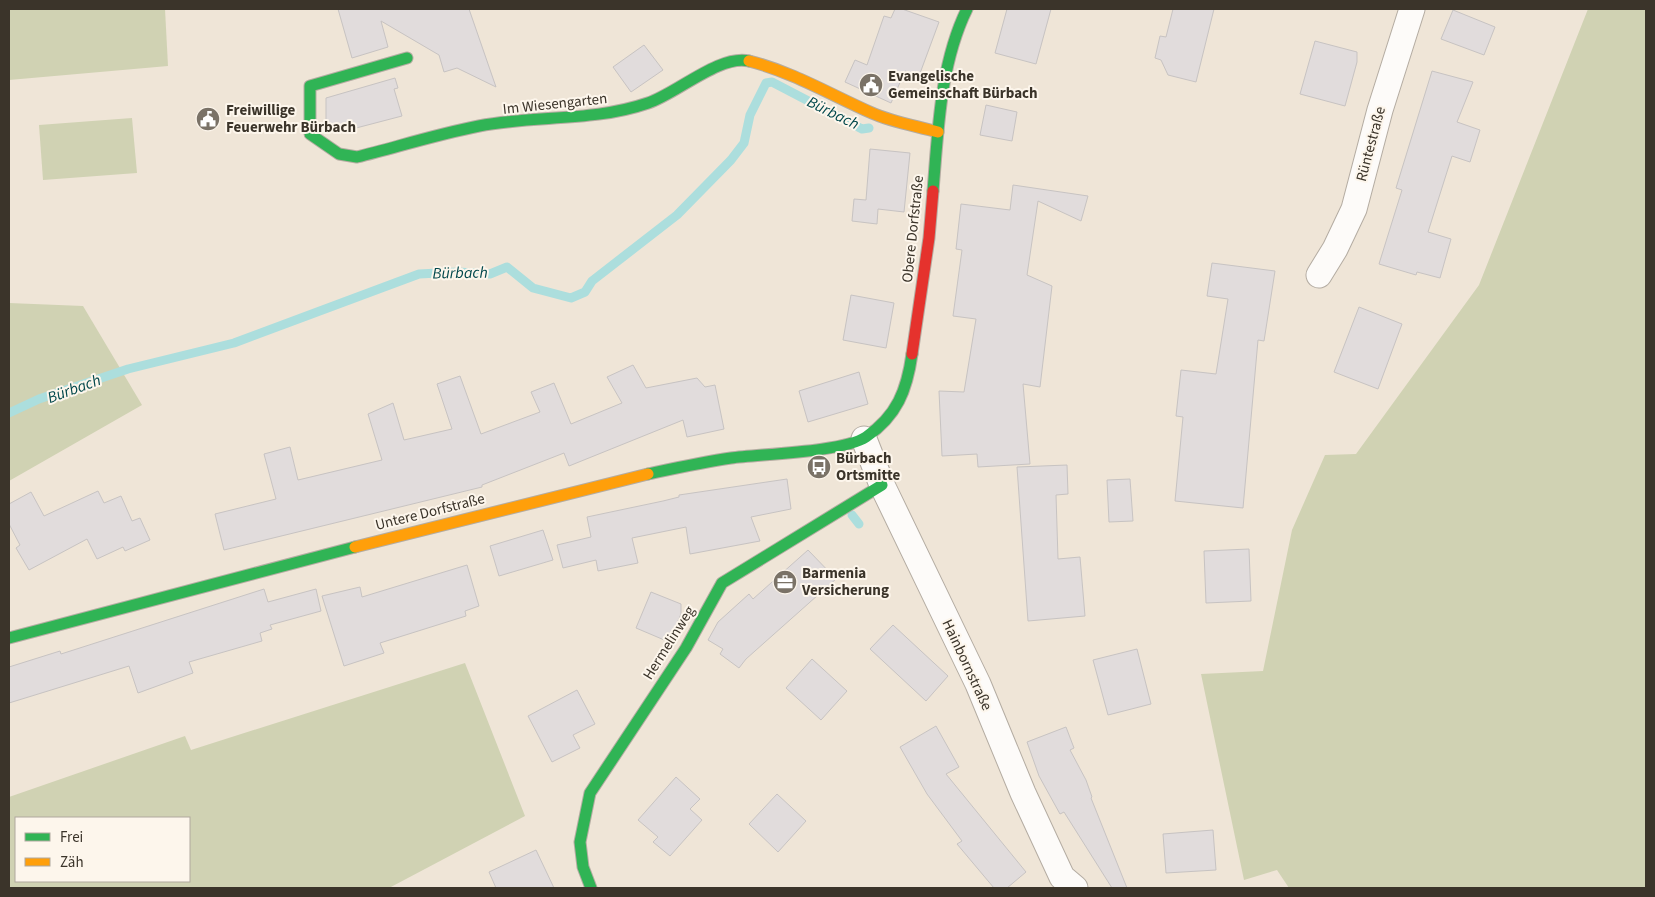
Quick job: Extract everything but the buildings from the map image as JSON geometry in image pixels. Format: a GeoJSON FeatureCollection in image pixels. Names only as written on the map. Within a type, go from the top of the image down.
{"type":"FeatureCollection","features":[{"type":"Feature","properties":{"kind":"street","name":"Obere Dorfstraße"},"geometry":{"type":"LineString","coordinates":[[864,439],[881,426],[896,410],[910,367],[929,238],[938,132],[955,33],[967,9]]}},
{"type":"Feature","properties":{"kind":"street","name":"Rüntestraße"},"geometry":{"type":"LineString","coordinates":[[1318,274],[1335,249],[1354,209],[1380,110],[1412,9]]}},
{"type":"Feature","properties":{"kind":"street","name":"Im Wiesengarten"},"geometry":{"type":"LineString","coordinates":[[407,58],[310,86],[310,134],[340,154],[357,157],[480,126],[605,115],[650,103],[720,66],[743,60],[768,66],[808,82],[874,114],[938,132]]}},
{"type":"Feature","properties":{"kind":"street","name":"Hainbornstraße"},"geometry":{"type":"LineString","coordinates":[[864,439],[882,485],[978,684],[1023,793],[1062,877],[1075,888]]}},
{"type":"Feature","properties":{"kind":"street","name":"Untere Dorfstraße"},"geometry":{"type":"LineString","coordinates":[[9,638],[204,585],[614,482],[730,458],[828,448],[864,439]]}},
{"type":"Feature","properties":{"kind":"street","name":"Hermelinweg"},"geometry":{"type":"LineString","coordinates":[[591,888],[583,867],[580,842],[590,792],[686,648],[722,583],[882,485]]}},
{"type":"Feature","properties":{"kind":"green space"},"geometry":{"type":"Polygon","coordinates":[[[9,9],[165,9],[168,66],[9,80],[9,9]]]}},
{"type":"Feature","properties":{"kind":"green space"},"geometry":{"type":"Polygon","coordinates":[[[1588,9],[1646,9],[1646,888],[1289,888],[1277,870],[1244,880],[1201,674],[1263,671],[1292,530],[1325,455],[1356,454],[1479,285],[1588,9]]]}},
{"type":"Feature","properties":{"kind":"green space"},"geometry":{"type":"Polygon","coordinates":[[[132,118],[137,173],[43,180],[39,125],[132,118]]]}},
{"type":"Feature","properties":{"kind":"green space"},"geometry":{"type":"Polygon","coordinates":[[[9,303],[83,306],[142,405],[9,481],[9,303]]]}},
{"type":"Feature","properties":{"kind":"green space"},"geometry":{"type":"Polygon","coordinates":[[[465,663],[525,816],[389,888],[9,888],[9,797],[185,736],[191,750],[465,663]]]}},
{"type":"Feature","properties":{"kind":"waterway","name":"Bürbach"},"geometry":{"type":"LineString","coordinates":[[9,413],[39,399],[128,369],[234,343],[419,274],[458,272],[490,274],[507,267],[533,288],[571,298],[585,292],[592,281],[677,215],[731,160],[744,143],[750,115],[766,83],[772,82],[862,129],[869,128]]}},
{"type":"Feature","properties":{"kind":"waterway"},"geometry":{"type":"LineString","coordinates":[[852,515],[859,524]]}},
{"type":"Feature","properties":{"kind":"traffic: fast"},"geometry":{"type":"LineString","coordinates":[[933,191],[939,122],[946,75],[951,52],[967,9]]}},
{"type":"Feature","properties":{"kind":"traffic: fast"},"geometry":{"type":"LineString","coordinates":[[407,58],[310,86],[310,134],[339,154],[357,157],[479,126],[521,120],[585,116],[627,109],[659,98],[725,63],[737,60],[749,61]]}},
{"type":"Feature","properties":{"kind":"traffic: fast"},"geometry":{"type":"LineString","coordinates":[[648,474],[721,460],[802,452],[855,442],[877,429],[893,411],[903,391],[912,354]]}},
{"type":"Feature","properties":{"kind":"traffic: fast"},"geometry":{"type":"LineString","coordinates":[[591,888],[583,867],[580,842],[590,793],[686,648],[722,583],[882,485]]}},
{"type":"Feature","properties":{"kind":"traffic: fast"},"geometry":{"type":"LineString","coordinates":[[9,638],[355,547]]}},
{"type":"Feature","properties":{"kind":"traffic: slow"},"geometry":{"type":"LineString","coordinates":[[749,61],[781,71],[880,116],[938,132]]}},
{"type":"Feature","properties":{"kind":"traffic: slow"},"geometry":{"type":"LineString","coordinates":[[355,547],[648,474]]}},
{"type":"Feature","properties":{"kind":"traffic: jam"},"geometry":{"type":"LineString","coordinates":[[912,354],[929,238],[933,191]]}},
{"type":"Feature","properties":{"kind":"place","name":"Evangelische Gemeinschaft Bürbach"},"geometry":{"type":"Point","coordinates":[871,85]}},
{"type":"Feature","properties":{"kind":"place","name":"Freiwillige Feuerwehr Bürbach"},"geometry":{"type":"Point","coordinates":[208,119]}},
{"type":"Feature","properties":{"kind":"place","name":"Bürbach Ortsmitte"},"geometry":{"type":"Point","coordinates":[819,467]}},
{"type":"Feature","properties":{"kind":"place","name":"Barmenia Versicherung"},"geometry":{"type":"Point","coordinates":[785,582]}}]}
